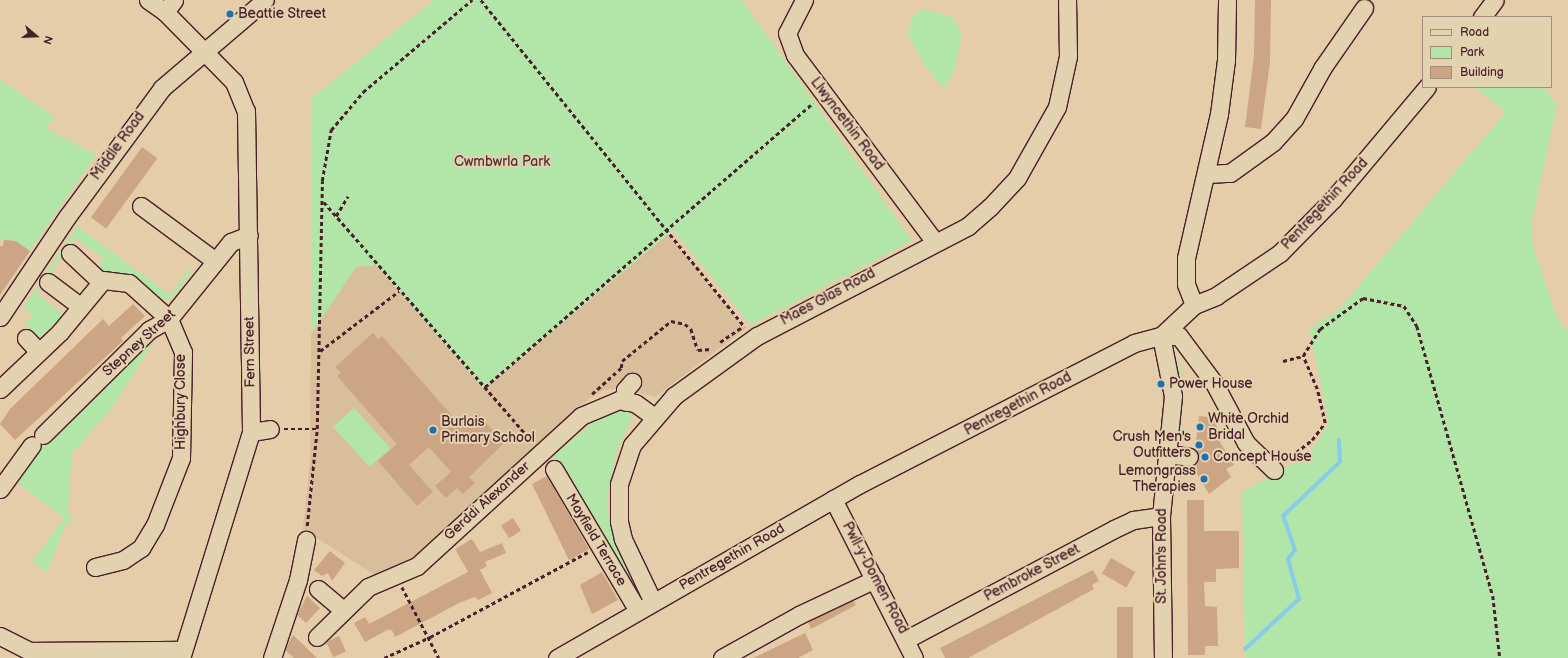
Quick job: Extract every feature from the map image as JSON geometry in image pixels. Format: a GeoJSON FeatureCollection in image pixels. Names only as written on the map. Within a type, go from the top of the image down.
{"type":"FeatureCollection","features":[{"type":"Feature","properties":{"kind":"street"},"geometry":{"type":"LineString","coordinates":[[148,0],[169,6],[202,51]]}},
{"type":"Feature","properties":{"kind":"street","name":"Middle Road"},"geometry":{"type":"LineString","coordinates":[[0,317],[134,122],[162,88],[202,51],[265,0]]}},
{"type":"Feature","properties":{"kind":"street","name":"Llwyncethin Road"},"geometry":{"type":"LineString","coordinates":[[804,0],[802,9],[789,26],[787,39],[824,93],[935,242]]}},
{"type":"Feature","properties":{"kind":"street","name":"Maes Glas Road"},"geometry":{"type":"LineString","coordinates":[[653,602],[623,539],[617,502],[623,464],[653,416],[674,396],[757,336],[968,226],[990,207],[1017,178],[1040,141],[1057,107],[1065,73],[1070,32],[1068,0]]}},
{"type":"Feature","properties":{"kind":"street"},"geometry":{"type":"LineString","coordinates":[[1194,305],[1186,284],[1186,258],[1208,174],[1226,60],[1227,0]]}},
{"type":"Feature","properties":{"kind":"street"},"geometry":{"type":"LineString","coordinates":[[1483,16],[1495,0]]}},
{"type":"Feature","properties":{"kind":"street"},"geometry":{"type":"LineString","coordinates":[[1208,174],[1230,173],[1273,142],[1294,119],[1323,67],[1364,8]]}},
{"type":"Feature","properties":{"kind":"street","name":"Fern Street"},"geometry":{"type":"LineString","coordinates":[[182,654],[251,432],[246,111],[243,96],[202,51]]}},
{"type":"Feature","properties":{"kind":"street","name":"Pentregethin Road"},"geometry":{"type":"LineString","coordinates":[[557,658],[833,499],[1134,343],[1160,336],[1194,305],[1216,296],[1280,253],[1333,199],[1425,88]]}},
{"type":"Feature","properties":{"kind":"street"},"geometry":{"type":"LineString","coordinates":[[141,206],[214,260]]}},
{"type":"Feature","properties":{"kind":"street","name":"Stepney Street"},"geometry":{"type":"LineString","coordinates":[[0,489],[37,440],[149,330],[169,320],[214,260],[231,242],[248,235]]}},
{"type":"Feature","properties":{"kind":"street"},"geometry":{"type":"LineString","coordinates":[[70,253],[101,282]]}},
{"type":"Feature","properties":{"kind":"street"},"geometry":{"type":"LineString","coordinates":[[3,379],[39,352],[101,282],[116,279],[129,282],[169,320]]}},
{"type":"Feature","properties":{"kind":"street"},"geometry":{"type":"LineString","coordinates":[[48,282],[80,306]]}},
{"type":"Feature","properties":{"kind":"street","name":"Highbury Close"},"geometry":{"type":"LineString","coordinates":[[95,567],[123,560],[141,548],[155,525],[182,454],[183,352],[169,320]]}},
{"type":"Feature","properties":{"kind":"street"},"geometry":{"type":"LineString","coordinates":[[1160,336],[1179,336],[1214,383],[1246,443],[1274,470]]}},
{"type":"Feature","properties":{"kind":"street","name":"St. John's Road"},"geometry":{"type":"LineString","coordinates":[[1160,336],[1173,396],[1161,516],[1163,658]]}},
{"type":"Feature","properties":{"kind":"street"},"geometry":{"type":"LineString","coordinates":[[26,338],[39,352]]}},
{"type":"Feature","properties":{"kind":"street"},"geometry":{"type":"LineString","coordinates":[[632,382],[625,390],[626,402],[653,416]]}},
{"type":"Feature","properties":{"kind":"street","name":"Gerddi Alexander"},"geometry":{"type":"LineString","coordinates":[[317,637],[368,587],[438,555],[541,452],[581,416],[602,405],[626,402]]}},
{"type":"Feature","properties":{"kind":"street"},"geometry":{"type":"LineString","coordinates":[[251,432],[270,429]]}},
{"type":"Feature","properties":{"kind":"street"},"geometry":{"type":"LineString","coordinates":[[1166,454],[1189,457]]}},
{"type":"Feature","properties":{"kind":"street","name":"Mayfield Terrace"},"geometry":{"type":"LineString","coordinates":[[554,469],[601,545],[638,611]]}},
{"type":"Feature","properties":{"kind":"street","name":"Pwll-y-Domen Road"},"geometry":{"type":"LineString","coordinates":[[833,499],[907,639],[914,658]]}},
{"type":"Feature","properties":{"kind":"street","name":"Pembroke Street"},"geometry":{"type":"LineString","coordinates":[[907,639],[1132,520],[1161,516]]}},
{"type":"Feature","properties":{"kind":"street"},"geometry":{"type":"LineString","coordinates":[[272,658],[298,580],[306,540]]}},
{"type":"Feature","properties":{"kind":"street"},"geometry":{"type":"LineString","coordinates":[[722,658],[799,615],[875,579]]}},
{"type":"Feature","properties":{"kind":"street"},"geometry":{"type":"LineString","coordinates":[[318,589],[343,610]]}},
{"type":"Feature","properties":{"kind":"street"},"geometry":{"type":"LineString","coordinates":[[0,636],[30,652],[182,654]]}},
{"type":"Feature","properties":{"kind":"path"},"geometry":{"type":"LineString","coordinates":[[306,540],[317,429],[324,202],[322,181],[331,130],[346,110],[472,0]]}},
{"type":"Feature","properties":{"kind":"path"},"geometry":{"type":"LineString","coordinates":[[481,0],[744,326],[757,336]]}},
{"type":"Feature","properties":{"kind":"path"},"geometry":{"type":"LineString","coordinates":[[485,388],[824,93]]}},
{"type":"Feature","properties":{"kind":"path"},"geometry":{"type":"LineString","coordinates":[[336,216],[348,196]]}},
{"type":"Feature","properties":{"kind":"path"},"geometry":{"type":"LineString","coordinates":[[324,202],[399,291],[541,452]]}},
{"type":"Feature","properties":{"kind":"path"},"geometry":{"type":"LineString","coordinates":[[319,352],[399,291]]}},
{"type":"Feature","properties":{"kind":"path"},"geometry":{"type":"LineString","coordinates":[[1283,361],[1303,356],[1320,329],[1363,298],[1404,306],[1417,326],[1493,596],[1500,658]]}},
{"type":"Feature","properties":{"kind":"path"},"geometry":{"type":"LineString","coordinates":[[1274,470],[1312,440],[1325,423],[1317,389],[1303,356]]}},
{"type":"Feature","properties":{"kind":"path"},"geometry":{"type":"LineString","coordinates":[[270,429],[317,429]]}},
{"type":"Feature","properties":{"kind":"path"},"geometry":{"type":"LineString","coordinates":[[384,658],[428,638],[601,545]]}},
{"type":"Feature","properties":{"kind":"path"},"geometry":{"type":"LineString","coordinates":[[395,574],[439,658]]}},
{"type":"Feature","properties":{"kind":"shaded area","name":"Burlais Primary School"},"geometry":{"type":"Polygon","coordinates":[[[668,234],[745,329],[655,397],[620,388],[602,391],[589,399],[421,553],[376,576],[303,529],[310,462],[311,334],[356,267],[376,265],[484,389],[668,234]]]}},
{"type":"Feature","properties":{"kind":"green space","name":"Cwmbwrla Park"},"geometry":{"type":"Polygon","coordinates":[[[434,0],[742,0],[912,241],[751,325],[673,230],[484,389],[376,265],[356,267],[311,334],[312,98],[434,0]]]}},
{"type":"Feature","properties":{"kind":"green space"},"geometry":{"type":"Polygon","coordinates":[[[923,9],[953,17],[962,35],[954,72],[944,89],[923,63],[908,35],[912,17],[923,9]]]}},
{"type":"Feature","properties":{"kind":"green space"},"geometry":{"type":"Polygon","coordinates":[[[0,80],[55,117],[46,128],[96,155],[30,251],[16,241],[0,239],[0,80]]]}},
{"type":"Feature","properties":{"kind":"green space"},"geometry":{"type":"Polygon","coordinates":[[[1475,88],[1544,88],[1557,106],[1532,220],[1533,246],[1557,318],[1568,331],[1568,658],[1245,658],[1242,492],[1310,454],[1329,423],[1309,329],[1339,309],[1506,112],[1475,88]]]}},
{"type":"Feature","properties":{"kind":"green space"},"geometry":{"type":"Polygon","coordinates":[[[77,226],[170,295],[189,269],[192,272],[170,300],[161,300],[127,274],[103,274],[99,267],[104,258],[75,238],[36,293],[64,315],[44,335],[36,336],[25,324],[33,316],[24,307],[77,226]]]}},
{"type":"Feature","properties":{"kind":"green space"},"geometry":{"type":"Polygon","coordinates":[[[160,331],[113,407],[72,453],[68,509],[72,524],[66,523],[47,572],[32,562],[64,518],[19,484],[30,451],[160,331]]]}},
{"type":"Feature","properties":{"kind":"green space"},"geometry":{"type":"Polygon","coordinates":[[[1172,358],[1176,358],[1180,367],[1184,386],[1179,447],[1172,358]]]}},
{"type":"Feature","properties":{"kind":"green space"},"geometry":{"type":"Polygon","coordinates":[[[354,408],[390,448],[369,467],[333,427],[354,408]]]}},
{"type":"Feature","properties":{"kind":"green space"},"geometry":{"type":"Polygon","coordinates":[[[619,409],[631,414],[631,421],[617,451],[607,495],[609,521],[629,578],[626,582],[553,457],[598,417],[619,409]]]}},
{"type":"Feature","properties":{"kind":"building"},"geometry":{"type":"Polygon","coordinates":[[[1255,0],[1271,0],[1270,62],[1261,129],[1245,127],[1254,56],[1255,0]]]}},
{"type":"Feature","properties":{"kind":"building"},"geometry":{"type":"Polygon","coordinates":[[[142,147],[157,158],[106,229],[91,217],[142,147]]]}},
{"type":"Feature","properties":{"kind":"building"},"geometry":{"type":"Polygon","coordinates":[[[4,240],[16,241],[30,251],[0,295],[0,246],[3,246],[4,240]]]}},
{"type":"Feature","properties":{"kind":"building"},"geometry":{"type":"Polygon","coordinates":[[[133,304],[145,316],[121,338],[123,341],[15,440],[0,424],[10,409],[103,319],[109,326],[133,304]]]}},
{"type":"Feature","properties":{"kind":"building"},"geometry":{"type":"Polygon","coordinates":[[[373,333],[378,339],[382,336],[461,426],[477,412],[504,443],[469,477],[475,483],[463,494],[457,488],[446,498],[435,486],[451,472],[429,447],[409,465],[433,492],[417,506],[378,461],[397,444],[337,376],[341,373],[335,367],[373,333]]]}},
{"type":"Feature","properties":{"kind":"building","name":"Concept House"},"geometry":{"type":"Polygon","coordinates":[[[1199,416],[1218,418],[1216,434],[1221,434],[1220,442],[1234,465],[1226,469],[1231,477],[1209,494],[1195,470],[1199,458],[1195,449],[1199,416]]]}},
{"type":"Feature","properties":{"kind":"building"},"geometry":{"type":"Polygon","coordinates":[[[547,476],[589,549],[569,560],[532,484],[547,476]]]}},
{"type":"Feature","properties":{"kind":"building"},"geometry":{"type":"Polygon","coordinates":[[[1187,500],[1204,500],[1204,531],[1239,531],[1239,568],[1216,569],[1216,582],[1204,582],[1205,606],[1217,607],[1218,646],[1205,646],[1205,655],[1188,655],[1187,500]]]}},
{"type":"Feature","properties":{"kind":"building"},"geometry":{"type":"Polygon","coordinates":[[[513,518],[521,531],[509,538],[501,525],[513,518]]]}},
{"type":"Feature","properties":{"kind":"building"},"geometry":{"type":"Polygon","coordinates":[[[472,539],[480,552],[502,543],[506,553],[485,562],[487,566],[480,570],[492,593],[478,600],[475,597],[461,602],[395,637],[392,630],[387,630],[365,642],[354,623],[365,617],[369,624],[468,572],[455,549],[472,539]]]}},
{"type":"Feature","properties":{"kind":"building"},"geometry":{"type":"Polygon","coordinates":[[[330,551],[345,563],[332,581],[328,573],[322,576],[314,570],[330,551]]]}},
{"type":"Feature","properties":{"kind":"building"},"geometry":{"type":"Polygon","coordinates":[[[1111,558],[1135,572],[1126,588],[1102,574],[1111,558]]]}},
{"type":"Feature","properties":{"kind":"building"},"geometry":{"type":"Polygon","coordinates":[[[1093,570],[1099,581],[1092,585],[1094,589],[968,658],[945,658],[940,648],[1093,570]]]}},
{"type":"Feature","properties":{"kind":"building"},"geometry":{"type":"Polygon","coordinates":[[[602,572],[618,600],[592,614],[580,585],[602,572]]]}},
{"type":"Feature","properties":{"kind":"building"},"geometry":{"type":"Polygon","coordinates":[[[307,596],[320,608],[306,623],[297,615],[307,596]]]}},
{"type":"Feature","properties":{"kind":"building"},"geometry":{"type":"Polygon","coordinates":[[[853,600],[856,605],[811,629],[808,622],[853,600]]]}},
{"type":"Feature","properties":{"kind":"building"},"geometry":{"type":"Polygon","coordinates":[[[1117,607],[1133,607],[1133,658],[1117,658],[1117,607]]]}},
{"type":"Feature","properties":{"kind":"building"},"geometry":{"type":"Polygon","coordinates":[[[805,633],[813,650],[798,658],[753,658],[805,633]]]}},
{"type":"Feature","properties":{"kind":"building"},"geometry":{"type":"Polygon","coordinates":[[[293,635],[317,658],[294,658],[285,650],[293,635]]]}},
{"type":"Feature","properties":{"kind":"building"},"geometry":{"type":"Polygon","coordinates":[[[339,636],[346,652],[333,657],[326,642],[339,636]]]}},
{"type":"Feature","properties":{"kind":"waterway"},"geometry":{"type":"LineString","coordinates":[[1245,649],[1299,599],[1288,559],[1295,550],[1283,516],[1340,462],[1339,440]]}},
{"type":"Feature","properties":{"kind":"place","name":"Beattie Street"},"geometry":{"type":"Point","coordinates":[230,14]}},
{"type":"Feature","properties":{"kind":"place","name":"Power House"},"geometry":{"type":"Point","coordinates":[1161,384]}},
{"type":"Feature","properties":{"kind":"place","name":"White Orchid Bridal"},"geometry":{"type":"Point","coordinates":[1200,427]}},
{"type":"Feature","properties":{"kind":"place","name":"Burlais Primary School"},"geometry":{"type":"Point","coordinates":[433,430]}},
{"type":"Feature","properties":{"kind":"place","name":"Crush Men's Outfitters"},"geometry":{"type":"Point","coordinates":[1199,445]}},
{"type":"Feature","properties":{"kind":"place","name":"Concept House"},"geometry":{"type":"Point","coordinates":[1205,457]}},
{"type":"Feature","properties":{"kind":"place","name":"Lemongrass Therapies"},"geometry":{"type":"Point","coordinates":[1204,479]}}]}
